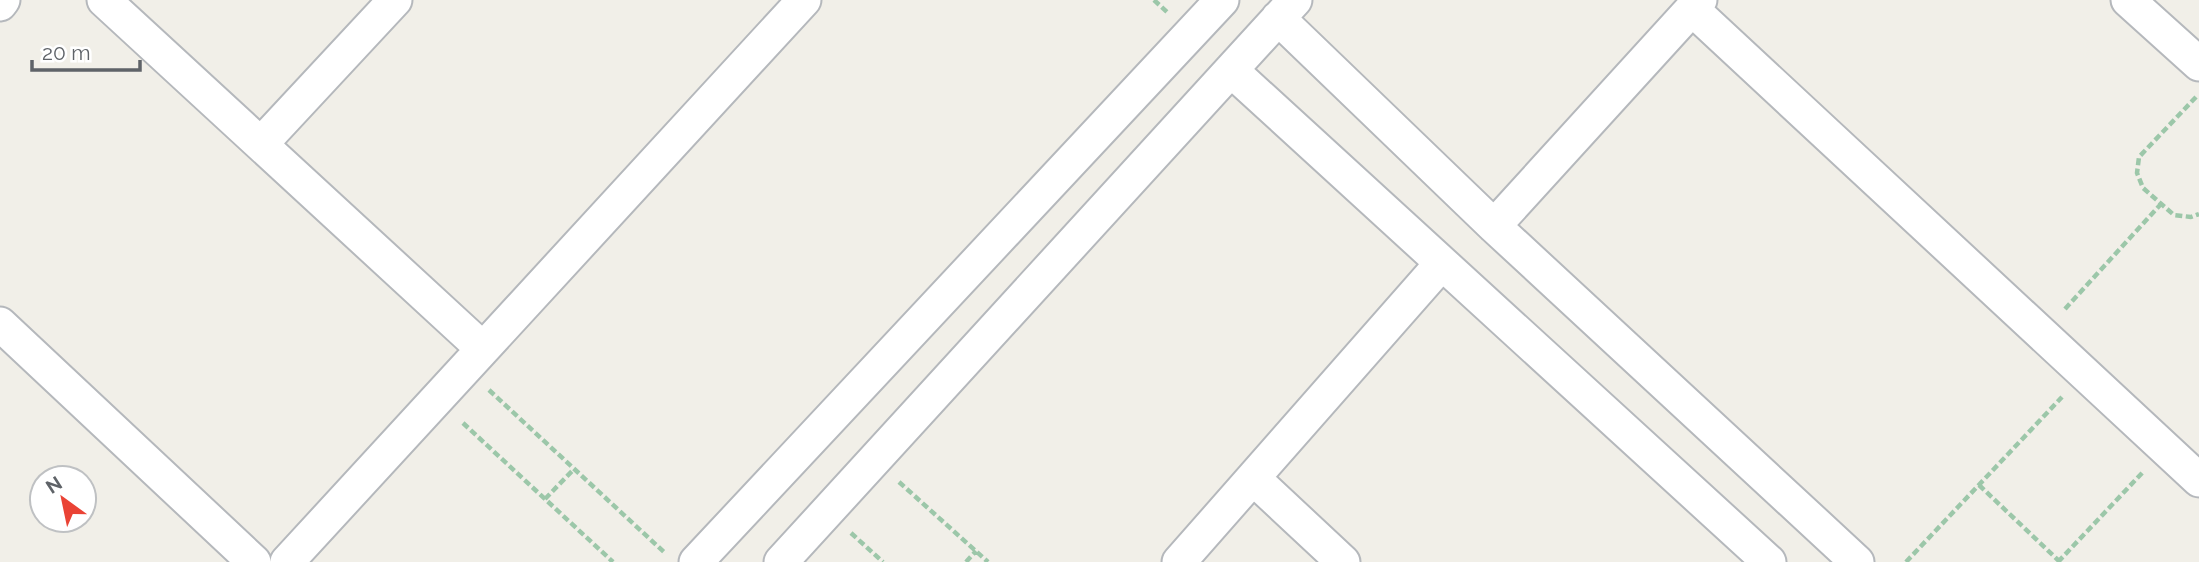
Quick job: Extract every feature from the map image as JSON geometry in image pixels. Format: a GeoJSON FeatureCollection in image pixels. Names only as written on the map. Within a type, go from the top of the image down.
{"type":"FeatureCollection","features":[{"type":"Feature","properties":{"kind":"street"},"geometry":{"type":"LineString","coordinates":[[104,0],[261,144],[474,359]]}},
{"type":"Feature","properties":{"kind":"street"},"geometry":{"type":"LineString","coordinates":[[261,144],[395,0]]}},
{"type":"Feature","properties":{"kind":"street"},"geometry":{"type":"LineString","coordinates":[[288,562],[804,0]]}},
{"type":"Feature","properties":{"kind":"street"},"geometry":{"type":"LineString","coordinates":[[696,562],[1222,0]]}},
{"type":"Feature","properties":{"kind":"street"},"geometry":{"type":"LineString","coordinates":[[2128,0],[2199,64]]}},
{"type":"Feature","properties":{"kind":"street"},"geometry":{"type":"LineString","coordinates":[[1494,226],[1696,4],[2199,480]]}},
{"type":"Feature","properties":{"kind":"street"},"geometry":{"type":"LineString","coordinates":[[781,562],[1286,9],[1494,226],[1857,562]]}},
{"type":"Feature","properties":{"kind":"street"},"geometry":{"type":"LineString","coordinates":[[1231,69],[1769,562]]}},
{"type":"Feature","properties":{"kind":"street"},"geometry":{"type":"LineString","coordinates":[[1179,562],[1442,263]]}},
{"type":"Feature","properties":{"kind":"street"},"geometry":{"type":"LineString","coordinates":[[0,324],[254,562]]}},
{"type":"Feature","properties":{"kind":"street"},"geometry":{"type":"LineString","coordinates":[[1253,478],[1343,562]]}},
{"type":"Feature","properties":{"kind":"path"},"geometry":{"type":"LineString","coordinates":[[2199,93],[2139,157],[2137,173],[2143,188],[2174,215],[2191,217],[2199,214]]}},
{"type":"Feature","properties":{"kind":"path"},"geometry":{"type":"LineString","coordinates":[[2043,334],[2161,204]]}},
{"type":"Feature","properties":{"kind":"path"},"geometry":{"type":"LineString","coordinates":[[474,359],[574,469],[675,562]]}},
{"type":"Feature","properties":{"kind":"path"},"geometry":{"type":"LineString","coordinates":[[1906,562],[2085,374]]}},
{"type":"Feature","properties":{"kind":"path"},"geometry":{"type":"LineString","coordinates":[[436,399],[613,562]]}},
{"type":"Feature","properties":{"kind":"path"},"geometry":{"type":"LineString","coordinates":[[1979,485],[2059,561],[2165,449]]}},
{"type":"Feature","properties":{"kind":"path"},"geometry":{"type":"LineString","coordinates":[[874,460],[988,562]]}},
{"type":"Feature","properties":{"kind":"path"},"geometry":{"type":"LineString","coordinates":[[545,499],[574,469]]}},
{"type":"Feature","properties":{"kind":"path"},"geometry":{"type":"LineString","coordinates":[[966,562],[976,551]]}}]}
